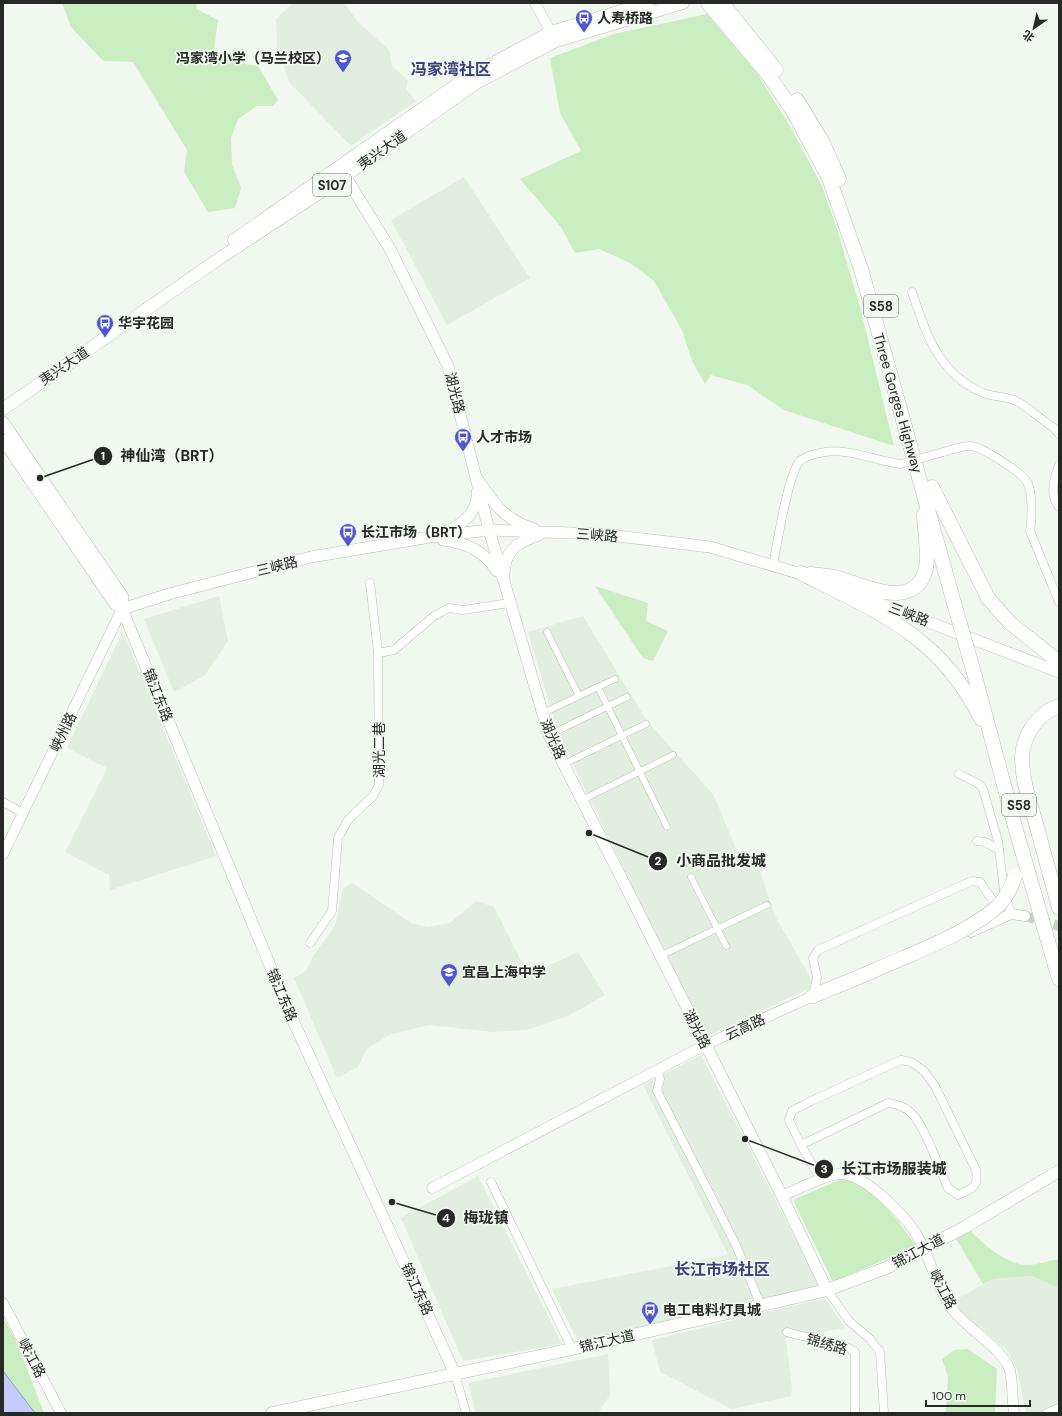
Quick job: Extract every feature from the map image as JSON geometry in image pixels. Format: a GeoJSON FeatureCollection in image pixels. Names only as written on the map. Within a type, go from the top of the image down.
{"type":"FeatureCollection","features":[{"type":"Feature","properties":{"kind":"highway","name":"Three Gorges Highway"},"geometry":{"type":"LineString","coordinates":[[708,3],[744,38]]}},
{"type":"Feature","properties":{"kind":"highway","name":"Three Gorges Highway"},"geometry":{"type":"LineString","coordinates":[[722,3],[766,73],[793,111],[829,178],[861,269],[927,487],[978,673]]}},
{"type":"Feature","properties":{"kind":"highway"},"geometry":{"type":"LineString","coordinates":[[801,573],[836,577],[894,594],[911,589],[920,581],[925,572],[927,487]]}},
{"type":"Feature","properties":{"kind":"highway"},"geometry":{"type":"LineString","coordinates":[[927,487],[988,598],[1010,623],[1059,662]]}},
{"type":"Feature","properties":{"kind":"highway"},"geometry":{"type":"LineString","coordinates":[[801,573],[875,610],[926,644],[946,665],[963,688],[977,711],[993,745]]}},
{"type":"Feature","properties":{"kind":"highway","name":"S58"},"geometry":{"type":"LineString","coordinates":[[978,673],[993,745],[1059,979]]}},
{"type":"Feature","properties":{"kind":"highway","name":"S58"},"geometry":{"type":"LineString","coordinates":[[978,673],[1058,941]]}},
{"type":"Feature","properties":{"kind":"highway"},"geometry":{"type":"LineString","coordinates":[[1059,706],[1046,712],[1038,719],[1027,737],[1022,758],[1024,780],[1059,908]]}},
{"type":"Feature","properties":{"kind":"highway"},"geometry":{"type":"LineString","coordinates":[[813,996],[966,928],[1000,905],[1009,892],[1018,862],[1016,830]]}},
{"type":"Feature","properties":{"kind":"main road","name":"夷兴大道"},"geometry":{"type":"LineString","coordinates":[[3,401],[342,171],[476,83],[554,37],[648,3]]}},
{"type":"Feature","properties":{"kind":"main road","name":"夷兴大道"},"geometry":{"type":"LineString","coordinates":[[554,37],[683,3]]}},
{"type":"Feature","properties":{"kind":"main road","name":"夷兴大道"},"geometry":{"type":"LineString","coordinates":[[3,409],[342,171]]}},
{"type":"Feature","properties":{"kind":"main road","name":"湖光路"},"geometry":{"type":"LineString","coordinates":[[342,171],[390,249],[448,366],[488,530],[549,735],[828,1290]]}},
{"type":"Feature","properties":{"kind":"main road"},"geometry":{"type":"LineString","coordinates":[[3,422],[123,597],[122,609]]}},
{"type":"Feature","properties":{"kind":"main road"},"geometry":{"type":"LineString","coordinates":[[3,440],[114,603],[122,609]]}},
{"type":"Feature","properties":{"kind":"main road"},"geometry":{"type":"LineString","coordinates":[[474,474],[492,500],[505,515],[521,525],[546,532]]}},
{"type":"Feature","properties":{"kind":"main road"},"geometry":{"type":"LineString","coordinates":[[430,537],[456,527],[471,514],[477,496],[474,474]]}},
{"type":"Feature","properties":{"kind":"main road","name":"三峡路"},"geometry":{"type":"LineString","coordinates":[[122,609],[169,594],[311,557],[430,537],[488,530],[601,534],[710,547],[801,573],[1059,672]]}},
{"type":"Feature","properties":{"kind":"main road"},"geometry":{"type":"LineString","coordinates":[[504,582],[504,563],[511,550],[526,539],[546,532]]}},
{"type":"Feature","properties":{"kind":"main road"},"geometry":{"type":"LineString","coordinates":[[430,537],[458,542],[475,548],[490,560],[504,582]]}},
{"type":"Feature","properties":{"kind":"main road","name":"锦江东路"},"geometry":{"type":"LineString","coordinates":[[122,609],[290,1016],[456,1374]]}},
{"type":"Feature","properties":{"kind":"main road","name":"锦江大道"},"geometry":{"type":"LineString","coordinates":[[272,1413],[572,1349],[828,1290],[886,1268],[965,1227],[1059,1171]]}},
{"type":"Feature","properties":{"kind":"street"},"geometry":{"type":"LineString","coordinates":[[535,3],[554,37]]}},
{"type":"Feature","properties":{"kind":"street"},"geometry":{"type":"LineString","coordinates":[[912,292],[923,326],[940,361],[954,375],[981,392],[1014,400],[1054,428],[1059,434]]}},
{"type":"Feature","properties":{"kind":"street"},"geometry":{"type":"LineString","coordinates":[[773,565],[789,489],[795,469],[800,460],[822,452],[844,451],[901,464],[971,446],[998,459],[1017,472],[1027,482],[1031,513],[1030,531],[1059,602]]}},
{"type":"Feature","properties":{"kind":"street"},"geometry":{"type":"LineString","coordinates":[[1059,465],[1053,482],[1055,502],[1059,506]]}},
{"type":"Feature","properties":{"kind":"street","name":"湖光二巷"},"geometry":{"type":"LineString","coordinates":[[310,943],[332,911],[338,838],[348,820],[373,796],[379,785],[378,653],[370,583]]}},
{"type":"Feature","properties":{"kind":"street"},"geometry":{"type":"LineString","coordinates":[[378,653],[394,650],[434,616],[449,608],[463,610],[510,603]]}},
{"type":"Feature","properties":{"kind":"street","name":"峡州路"},"geometry":{"type":"LineString","coordinates":[[3,854],[122,609]]}},
{"type":"Feature","properties":{"kind":"street"},"geometry":{"type":"LineString","coordinates":[[547,632],[579,696]]}},
{"type":"Feature","properties":{"kind":"street"},"geometry":{"type":"LineString","coordinates":[[542,713],[615,679]]}},
{"type":"Feature","properties":{"kind":"street"},"geometry":{"type":"LineString","coordinates":[[598,687],[667,828]]}},
{"type":"Feature","properties":{"kind":"street"},"geometry":{"type":"LineString","coordinates":[[549,735],[627,696]]}},
{"type":"Feature","properties":{"kind":"street"},"geometry":{"type":"LineString","coordinates":[[564,764],[646,724]]}},
{"type":"Feature","properties":{"kind":"street"},"geometry":{"type":"LineString","coordinates":[[582,800],[673,755]]}},
{"type":"Feature","properties":{"kind":"street"},"geometry":{"type":"LineString","coordinates":[[959,774],[982,786],[998,841],[1004,891],[1011,914],[1025,916]]}},
{"type":"Feature","properties":{"kind":"street"},"geometry":{"type":"LineString","coordinates":[[3,802],[23,813]]}},
{"type":"Feature","properties":{"kind":"street"},"geometry":{"type":"LineString","coordinates":[[977,841],[984,842],[999,850]]}},
{"type":"Feature","properties":{"kind":"street"},"geometry":{"type":"LineString","coordinates":[[691,877],[726,946]]}},
{"type":"Feature","properties":{"kind":"street"},"geometry":{"type":"LineString","coordinates":[[813,996],[817,978],[813,958],[818,950],[972,881],[980,882],[993,901]]}},
{"type":"Feature","properties":{"kind":"street"},"geometry":{"type":"LineString","coordinates":[[660,956],[767,905]]}},
{"type":"Feature","properties":{"kind":"street","name":"云高路"},"geometry":{"type":"LineString","coordinates":[[432,1188],[705,1045],[813,996],[829,993],[1011,914]]}},
{"type":"Feature","properties":{"kind":"street"},"geometry":{"type":"LineString","coordinates":[[801,1145],[888,1104],[897,1104],[909,1111],[918,1122],[948,1188],[958,1195],[973,1187],[977,1180],[976,1170],[935,1086],[924,1070],[911,1062],[901,1060],[792,1111],[789,1120],[801,1145],[821,1180]]}},
{"type":"Feature","properties":{"kind":"street"},"geometry":{"type":"LineString","coordinates":[[657,1070],[660,1078],[657,1091],[736,1245],[761,1306]]}},
{"type":"Feature","properties":{"kind":"street","name":"峡江路"},"geometry":{"type":"LineString","coordinates":[[782,1196],[821,1180],[841,1174],[859,1180],[880,1195],[902,1215],[918,1237],[949,1304],[960,1320],[1003,1358],[1010,1370],[1014,1413]]}},
{"type":"Feature","properties":{"kind":"street"},"geometry":{"type":"LineString","coordinates":[[491,1182],[572,1349]]}},
{"type":"Feature","properties":{"kind":"street"},"geometry":{"type":"LineString","coordinates":[[828,1290],[849,1321],[870,1339],[880,1352],[884,1413]]}},
{"type":"Feature","properties":{"kind":"street","name":"峡江路"},"geometry":{"type":"LineString","coordinates":[[3,1303],[61,1413]]}},
{"type":"Feature","properties":{"kind":"street","name":"锦绣路"},"geometry":{"type":"LineString","coordinates":[[787,1332],[848,1346],[855,1352],[855,1413]]}},
{"type":"Feature","properties":{"kind":"street"},"geometry":{"type":"LineString","coordinates":[[456,1374],[466,1413]]}},
{"type":"Feature","properties":{"kind":"street"},"geometry":{"type":"LineString","coordinates":[[1047,1413],[1059,1408]]}},
{"type":"Feature","properties":{"kind":"shaded area","name":"冯家湾小学（马兰校区）"},"geometry":{"type":"Polygon","coordinates":[[[293,3],[344,3],[358,22],[389,50],[392,66],[408,80],[406,89],[416,101],[351,146],[290,83],[277,50],[276,19],[293,3]]]}},
{"type":"Feature","properties":{"kind":"shaded area"},"geometry":{"type":"Polygon","coordinates":[[[464,177],[530,278],[447,325],[391,220],[464,177]]]}},
{"type":"Feature","properties":{"kind":"shaded area"},"geometry":{"type":"Polygon","coordinates":[[[219,596],[228,641],[204,676],[174,692],[144,619],[219,596]]]}},
{"type":"Feature","properties":{"kind":"shaded area"},"geometry":{"type":"Polygon","coordinates":[[[583,616],[647,721],[713,794],[741,860],[755,856],[775,916],[815,986],[706,1037],[559,736],[528,632],[583,616]]]}},
{"type":"Feature","properties":{"kind":"shaded area"},"geometry":{"type":"Polygon","coordinates":[[[123,631],[216,856],[110,890],[109,875],[65,852],[107,768],[67,748],[123,631]]]}},
{"type":"Feature","properties":{"kind":"shaded area","name":"宜昌上海中学"},"geometry":{"type":"Polygon","coordinates":[[[352,883],[411,923],[428,927],[450,923],[476,901],[494,907],[528,975],[578,952],[605,995],[568,1016],[527,1030],[493,1032],[429,1025],[389,1035],[367,1049],[358,1067],[337,1078],[294,978],[306,971],[313,956],[335,926],[343,888],[352,883]]]}},
{"type":"Feature","properties":{"kind":"shaded area"},"geometry":{"type":"Polygon","coordinates":[[[701,1055],[820,1286],[749,1304],[578,1341],[552,1289],[728,1255],[643,1085],[701,1055]]]}},
{"type":"Feature","properties":{"kind":"shaded area"},"geometry":{"type":"Polygon","coordinates":[[[478,1176],[562,1344],[463,1361],[401,1218],[478,1176]]]}},
{"type":"Feature","properties":{"kind":"shaded area"},"geometry":{"type":"Polygon","coordinates":[[[1032,1276],[1059,1288],[1059,1413],[1026,1413],[1017,1369],[1007,1350],[961,1312],[955,1300],[993,1279],[1032,1276]]]}},
{"type":"Feature","properties":{"kind":"shaded area"},"geometry":{"type":"Polygon","coordinates":[[[825,1298],[845,1328],[786,1338],[792,1390],[791,1396],[732,1409],[660,1372],[652,1340],[825,1298]]]}},
{"type":"Feature","properties":{"kind":"shaded area"},"geometry":{"type":"Polygon","coordinates":[[[608,1354],[610,1395],[598,1413],[476,1413],[468,1383],[608,1354]]]}},
{"type":"Feature","properties":{"kind":"green space"},"geometry":{"type":"Polygon","coordinates":[[[62,3],[197,3],[196,9],[218,20],[214,49],[229,61],[258,66],[278,100],[273,106],[257,106],[238,119],[231,138],[232,165],[241,188],[235,208],[208,212],[184,172],[187,150],[133,62],[103,61],[71,27],[62,3]]]}},
{"type":"Feature","properties":{"kind":"green space"},"geometry":{"type":"Polygon","coordinates":[[[707,14],[756,72],[791,128],[822,186],[836,226],[860,307],[894,446],[784,410],[747,385],[711,375],[705,384],[692,361],[682,330],[654,281],[630,263],[599,249],[575,253],[561,227],[520,179],[581,151],[560,113],[550,58],[614,34],[707,14]]]}},
{"type":"Feature","properties":{"kind":"green space"},"geometry":{"type":"Polygon","coordinates":[[[595,586],[648,603],[646,621],[668,631],[653,661],[643,658],[595,586]]]}},
{"type":"Feature","properties":{"kind":"green space"},"geometry":{"type":"Polygon","coordinates":[[[844,1178],[866,1190],[885,1206],[916,1246],[833,1282],[793,1200],[844,1178]]]}},
{"type":"Feature","properties":{"kind":"green space"},"geometry":{"type":"Polygon","coordinates":[[[970,1230],[980,1241],[1005,1259],[1012,1262],[1024,1265],[1059,1259],[1059,1288],[1032,1276],[993,1279],[983,1284],[955,1237],[970,1230]]]}},
{"type":"Feature","properties":{"kind":"green space"},"geometry":{"type":"Polygon","coordinates":[[[3,1318],[15,1338],[44,1413],[35,1413],[3,1371],[3,1318]]]}},
{"type":"Feature","properties":{"kind":"green space"},"geometry":{"type":"Polygon","coordinates":[[[968,1349],[997,1369],[995,1413],[946,1413],[948,1377],[942,1359],[954,1350],[968,1349]]]}},
{"type":"Feature","properties":{"kind":"water"},"geometry":{"type":"Polygon","coordinates":[[[3,1371],[35,1413],[3,1413],[3,1371]]]}},
{"type":"Feature","properties":{"kind":"tunnel"},"geometry":{"type":"LineString","coordinates":[[1025,916],[1059,926]]}},
{"type":"Feature","properties":{"kind":"place","name":"人寿桥路"},"geometry":{"type":"Point","coordinates":[584,33]}},
{"type":"Feature","properties":{"kind":"place","name":"冯家湾小学（马兰校区）"},"geometry":{"type":"Point","coordinates":[343,73]}},
{"type":"Feature","properties":{"kind":"place","name":"华宇花园"},"geometry":{"type":"Point","coordinates":[105,338]}},
{"type":"Feature","properties":{"kind":"place","name":"人才市场"},"geometry":{"type":"Point","coordinates":[463,452]}},
{"type":"Feature","properties":{"kind":"place","name":"神仙湾（BRT）"},"geometry":{"type":"Point","coordinates":[40,478]}},
{"type":"Feature","properties":{"kind":"place","name":"长江市场（BRT）"},"geometry":{"type":"Point","coordinates":[348,547]}},
{"type":"Feature","properties":{"kind":"place","name":"小商品批发城"},"geometry":{"type":"Point","coordinates":[589,833]}},
{"type":"Feature","properties":{"kind":"place","name":"宜昌上海中学"},"geometry":{"type":"Point","coordinates":[449,987]}},
{"type":"Feature","properties":{"kind":"place","name":"长江市场服装城"},"geometry":{"type":"Point","coordinates":[745,1139]}},
{"type":"Feature","properties":{"kind":"place","name":"梅珑镇"},"geometry":{"type":"Point","coordinates":[392,1202]}},
{"type":"Feature","properties":{"kind":"place","name":"电工电料灯具城"},"geometry":{"type":"Point","coordinates":[650,1325]}},
{"type":"Feature","properties":{"kind":"district","name":"冯家湾社区"},"geometry":{"type":"Point","coordinates":[451,69]}},
{"type":"Feature","properties":{"kind":"district","name":"长江市场社区"},"geometry":{"type":"Point","coordinates":[722,1269]}}]}
